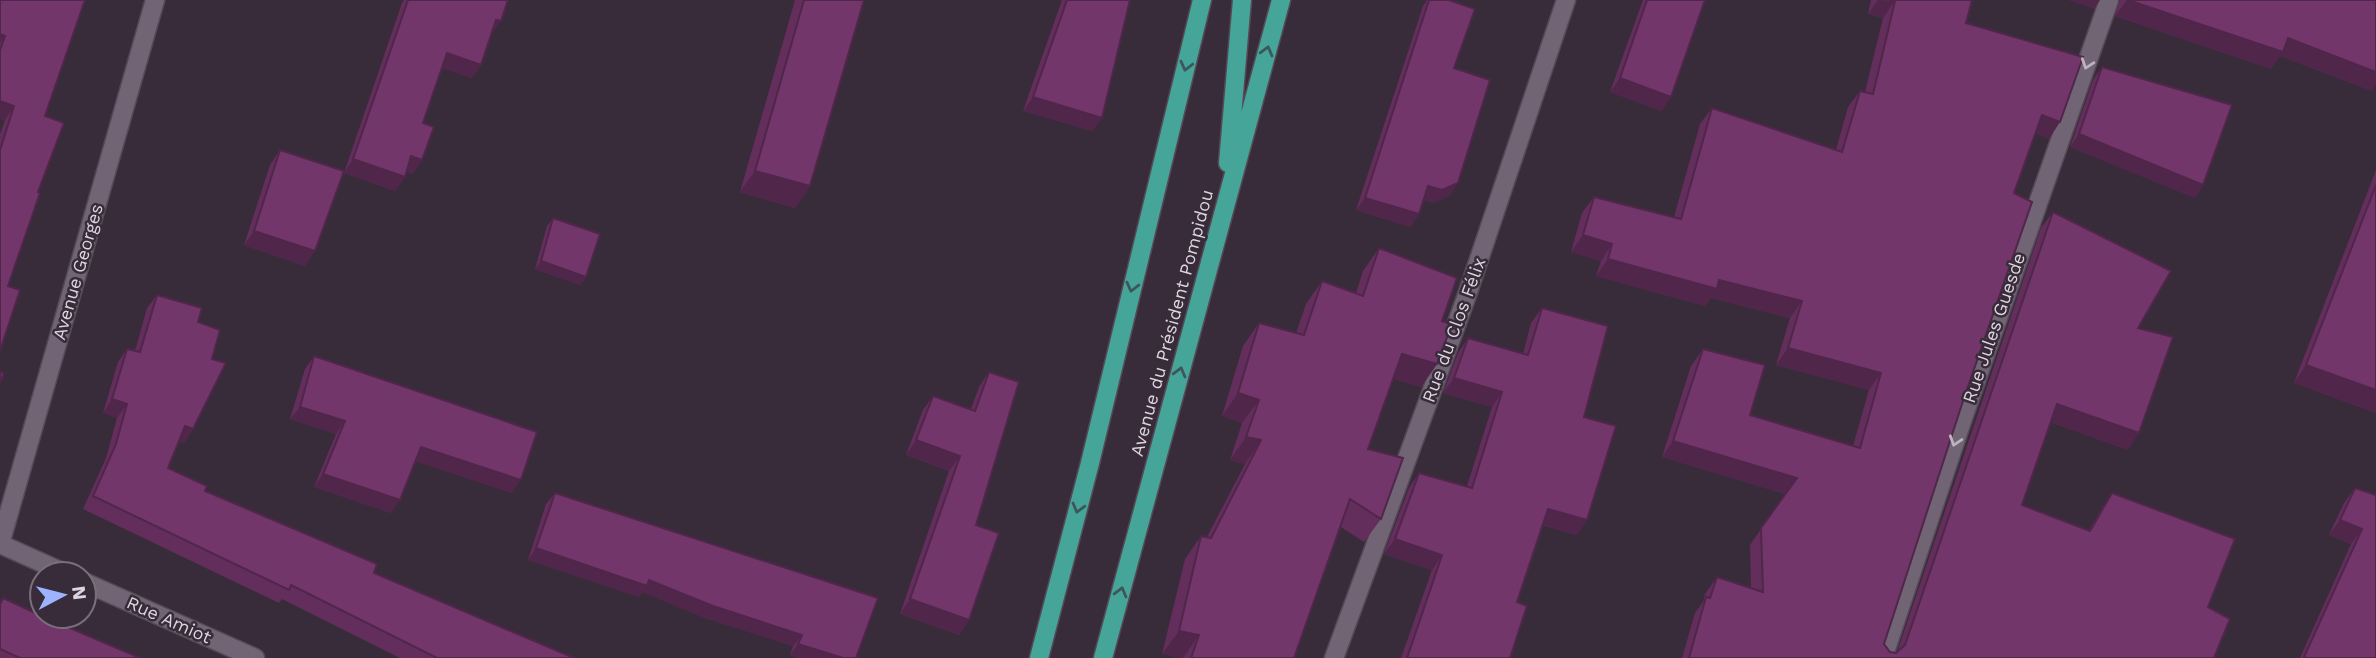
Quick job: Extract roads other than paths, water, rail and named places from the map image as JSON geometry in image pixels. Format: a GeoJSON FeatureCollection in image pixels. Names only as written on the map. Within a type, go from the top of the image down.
{"type":"FeatureCollection","features":[{"type":"Feature","properties":{"kind":"main road"},"geometry":{"type":"LineString","coordinates":[[1040,658],[1202,0]]}},
{"type":"Feature","properties":{"kind":"main road"},"geometry":{"type":"LineString","coordinates":[[1224,212],[1242,0]]}},
{"type":"Feature","properties":{"kind":"main road","name":"Avenue du Président Pompidou"},"geometry":{"type":"LineString","coordinates":[[1103,658],[1282,0]]}},
{"type":"Feature","properties":{"kind":"street","name":"Avenue Georges"},"geometry":{"type":"LineString","coordinates":[[0,544],[155,0]]}},
{"type":"Feature","properties":{"kind":"street","name":"Rue du Clos Félix"},"geometry":{"type":"LineString","coordinates":[[1334,658],[1466,298],[1566,0]]}},
{"type":"Feature","properties":{"kind":"street","name":"Rue Jules Guesde"},"geometry":{"type":"LineString","coordinates":[[1882,658],[2109,0]]}},
{"type":"Feature","properties":{"kind":"street"},"geometry":{"type":"LineString","coordinates":[[0,544],[36,560]]}},
{"type":"Feature","properties":{"kind":"street","name":"Rue Amiot"},"geometry":{"type":"LineString","coordinates":[[98,588],[255,658]]}}]}
